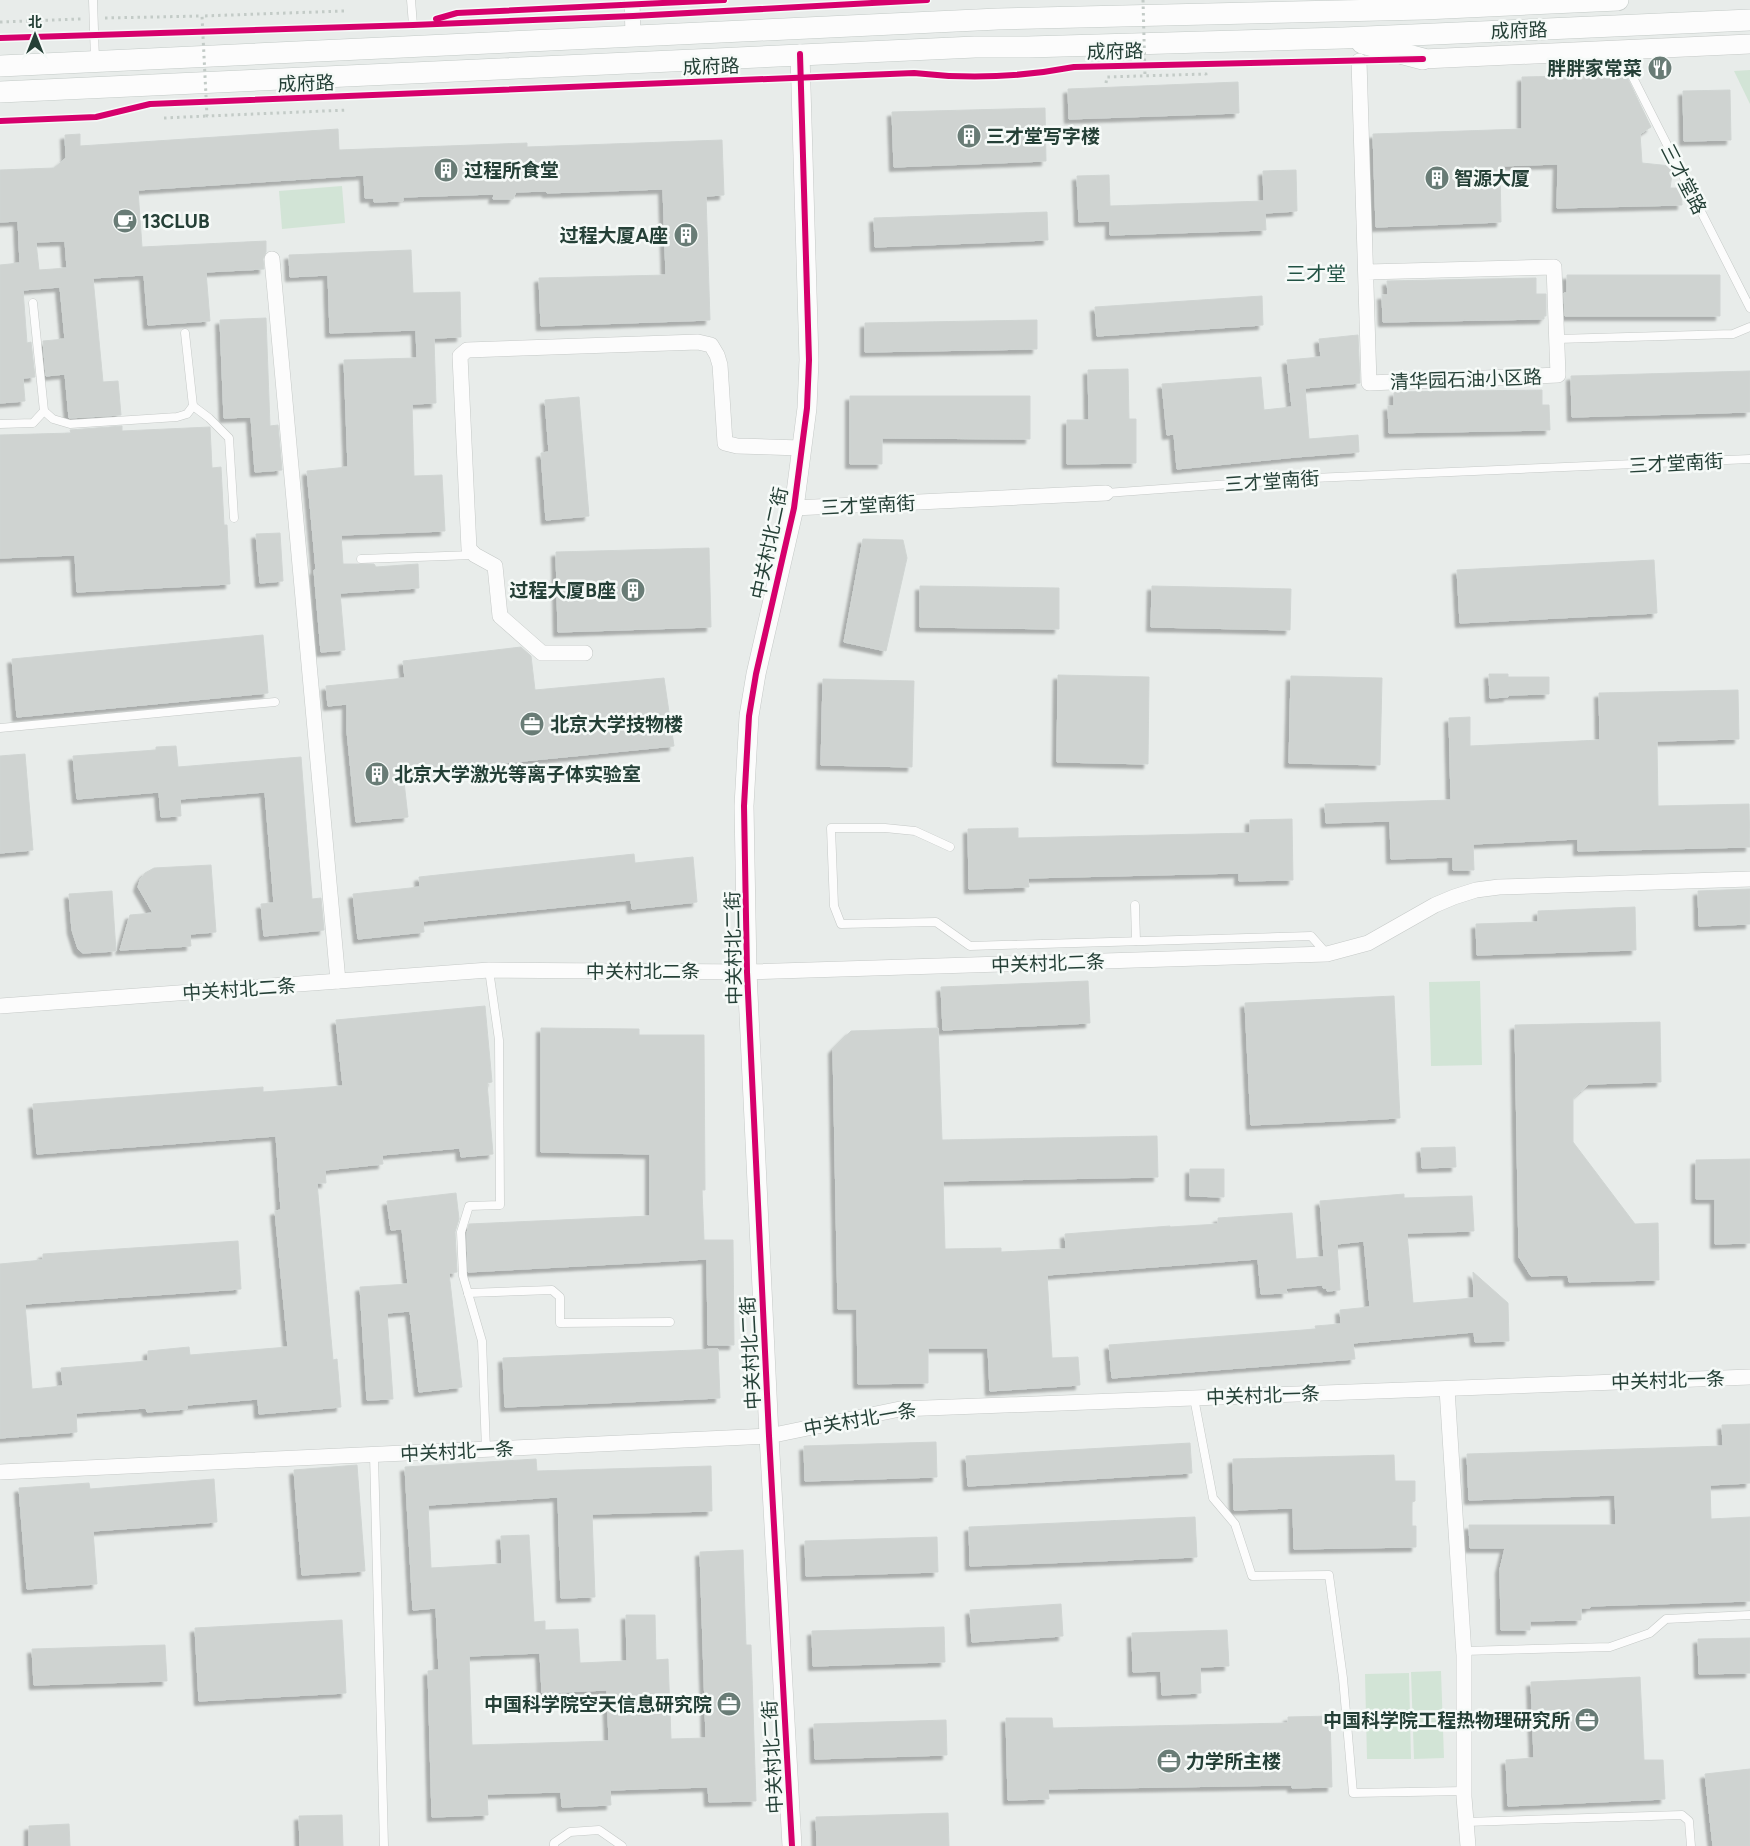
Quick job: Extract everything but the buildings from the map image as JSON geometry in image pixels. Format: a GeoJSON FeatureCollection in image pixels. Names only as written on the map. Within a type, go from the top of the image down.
{"type":"FeatureCollection","features":[{"type":"Feature","properties":{"kind":"main road"},"geometry":{"type":"LineString","coordinates":[[1368,0],[1394,10]]}},
{"type":"Feature","properties":{"kind":"main road","name":"成府路"},"geometry":{"type":"LineString","coordinates":[[0,66],[998,19],[1394,10],[1618,0]]}},
{"type":"Feature","properties":{"kind":"main road","name":"成府路"},"geometry":{"type":"LineString","coordinates":[[0,92],[976,46],[1028,47],[1343,38],[1750,20]]}},
{"type":"Feature","properties":{"kind":"main road"},"geometry":{"type":"LineString","coordinates":[[1343,38],[1423,60]]}},
{"type":"Feature","properties":{"kind":"street"},"geometry":{"type":"LineString","coordinates":[[632,0],[633,36]]}},
{"type":"Feature","properties":{"kind":"street","name":"成府路"},"geometry":{"type":"LineString","coordinates":[[1423,60],[1750,44]]}},
{"type":"Feature","properties":{"kind":"street","name":"中关村北二街"},"geometry":{"type":"LineString","coordinates":[[792,1846],[769,1436],[747,972],[744,806],[749,716],[756,674],[794,508],[807,408],[809,360],[800,54]]}},
{"type":"Feature","properties":{"kind":"street","name":"清华园石油小区路"},"geometry":{"type":"LineString","coordinates":[[1359,61],[1369,383],[1558,375],[1554,267],[1367,272]]}},
{"type":"Feature","properties":{"kind":"street"},"geometry":{"type":"LineString","coordinates":[[272,259],[338,981]]}},
{"type":"Feature","properties":{"kind":"street"},"geometry":{"type":"LineString","coordinates":[[585,653],[542,653],[500,616],[495,566],[475,555],[469,549],[460,356],[467,350],[698,342],[710,345],[717,355],[720,365],[725,443],[737,446],[801,448]]}},
{"type":"Feature","properties":{"kind":"street","name":"三才堂南街"},"geometry":{"type":"LineString","coordinates":[[794,508],[1106,493]]}},
{"type":"Feature","properties":{"kind":"street","name":"中关村北二条"},"geometry":{"type":"LineString","coordinates":[[0,1006],[489,970],[747,972],[1327,954],[1368,942],[1435,905],[1476,890],[1499,887],[1750,879]]}},
{"type":"Feature","properties":{"kind":"street","name":"中关村北一条"},"geometry":{"type":"LineString","coordinates":[[0,1472],[769,1436],[900,1409],[1750,1377]]}},
{"type":"Feature","properties":{"kind":"street"},"geometry":{"type":"LineString","coordinates":[[1447,1388],[1464,1651],[1464,1792],[1468,1846]]}},
{"type":"Feature","properties":{"kind":"lane"},"geometry":{"type":"LineString","coordinates":[[93,0],[95,62]]}},
{"type":"Feature","properties":{"kind":"lane"},"geometry":{"type":"LineString","coordinates":[[411,0],[413,25]]}},
{"type":"Feature","properties":{"kind":"lane","name":"三才堂路"},"geometry":{"type":"LineString","coordinates":[[1619,50],[1750,308]]}},
{"type":"Feature","properties":{"kind":"lane"},"geometry":{"type":"LineString","coordinates":[[33,302],[44,411],[53,419],[70,424],[177,417],[187,414],[193,406],[185,333]]}},
{"type":"Feature","properties":{"kind":"lane"},"geometry":{"type":"LineString","coordinates":[[1557,339],[1733,334],[1750,327]]}},
{"type":"Feature","properties":{"kind":"lane"},"geometry":{"type":"LineString","coordinates":[[193,406],[210,418],[229,438],[234,518]]}},
{"type":"Feature","properties":{"kind":"lane"},"geometry":{"type":"LineString","coordinates":[[0,424],[33,423],[44,411]]}},
{"type":"Feature","properties":{"kind":"lane","name":"三才堂南街"},"geometry":{"type":"LineString","coordinates":[[1106,493],[1313,478],[1750,460]]}},
{"type":"Feature","properties":{"kind":"lane"},"geometry":{"type":"LineString","coordinates":[[360,559],[475,555]]}},
{"type":"Feature","properties":{"kind":"lane"},"geometry":{"type":"LineString","coordinates":[[0,728],[275,702]]}},
{"type":"Feature","properties":{"kind":"lane"},"geometry":{"type":"LineString","coordinates":[[950,847],[915,831],[886,828],[831,828],[834,906],[841,924],[936,922],[970,946],[1311,936],[1327,954]]}},
{"type":"Feature","properties":{"kind":"lane"},"geometry":{"type":"LineString","coordinates":[[1135,904],[1136,941]]}},
{"type":"Feature","properties":{"kind":"lane"},"geometry":{"type":"LineString","coordinates":[[486,1450],[482,1341],[463,1276],[461,1232],[469,1206],[500,1205],[499,1040],[489,970]]}},
{"type":"Feature","properties":{"kind":"lane"},"geometry":{"type":"LineString","coordinates":[[468,1293],[552,1290],[560,1298],[560,1323],[670,1322]]}},
{"type":"Feature","properties":{"kind":"lane"},"geometry":{"type":"LineString","coordinates":[[1194,1398],[1213,1498],[1235,1524],[1252,1576],[1328,1575],[1343,1678],[1353,1793],[1464,1792]]}},
{"type":"Feature","properties":{"kind":"lane"},"geometry":{"type":"LineString","coordinates":[[374,1455],[384,1846]]}},
{"type":"Feature","properties":{"kind":"lane"},"geometry":{"type":"LineString","coordinates":[[1464,1651],[1610,1647],[1650,1633],[1666,1619],[1750,1615]]}},
{"type":"Feature","properties":{"kind":"lane"},"geometry":{"type":"LineString","coordinates":[[1466,1822],[1682,1815],[1689,1821],[1691,1846]]}},
{"type":"Feature","properties":{"kind":"lane"},"geometry":{"type":"LineString","coordinates":[[554,1846],[554,1843],[570,1832],[599,1830],[622,1846]]}},
{"type":"Feature","properties":{"kind":"path"},"geometry":{"type":"LineString","coordinates":[[1143,0],[1145,76]]}},
{"type":"Feature","properties":{"kind":"path"},"geometry":{"type":"LineString","coordinates":[[158,18],[344,11]]}},
{"type":"Feature","properties":{"kind":"path"},"geometry":{"type":"LineString","coordinates":[[202,16],[207,116]]}},
{"type":"Feature","properties":{"kind":"path"},"geometry":{"type":"LineString","coordinates":[[193,31],[213,30]]}},
{"type":"Feature","properties":{"kind":"path"},"geometry":{"type":"LineString","coordinates":[[1106,83],[1106,77],[1206,74],[1206,79]]}},
{"type":"Feature","properties":{"kind":"path"},"geometry":{"type":"LineString","coordinates":[[199,102],[209,102]]}},
{"type":"Feature","properties":{"kind":"path"},"geometry":{"type":"LineString","coordinates":[[164,118],[348,110]]}},
{"type":"Feature","properties":{"kind":"green space"},"geometry":{"type":"Polygon","coordinates":[[[1750,70],[1750,104],[1734,71],[1750,70]]]}},
{"type":"Feature","properties":{"kind":"green space"},"geometry":{"type":"Polygon","coordinates":[[[342,186],[345,223],[282,229],[279,191],[342,186]]]}},
{"type":"Feature","properties":{"kind":"green space"},"geometry":{"type":"Polygon","coordinates":[[[1480,981],[1482,1065],[1431,1066],[1429,982],[1480,981]]]}},
{"type":"Feature","properties":{"kind":"green space"},"geometry":{"type":"Polygon","coordinates":[[[1441,1671],[1444,1758],[1414,1759],[1411,1672],[1441,1671]]]}},
{"type":"Feature","properties":{"kind":"green space"},"geometry":{"type":"Polygon","coordinates":[[[1409,1673],[1411,1759],[1367,1759],[1365,1674],[1409,1673]]]}},
{"type":"Feature","properties":{"kind":"cycle path"},"geometry":{"type":"LineString","coordinates":[[436,19],[457,13],[724,0]]}},
{"type":"Feature","properties":{"kind":"cycle path"},"geometry":{"type":"LineString","coordinates":[[0,38],[633,16],[927,0]]}},
{"type":"Feature","properties":{"kind":"cycle path"},"geometry":{"type":"LineString","coordinates":[[792,1846],[769,1436],[747,972],[744,806],[749,716],[756,674],[794,508],[807,408],[809,360],[800,54]]}},
{"type":"Feature","properties":{"kind":"cycle path"},"geometry":{"type":"LineString","coordinates":[[0,121],[96,117],[150,104],[914,73],[994,76],[1074,67],[1423,59]]}},
{"type":"Feature","properties":{"kind":"place","name":"胖胖家常菜"},"geometry":{"type":"Point","coordinates":[1660,68]}},
{"type":"Feature","properties":{"kind":"place","name":"三才堂写字楼"},"geometry":{"type":"Point","coordinates":[969,136]}},
{"type":"Feature","properties":{"kind":"place","name":"过程所食堂"},"geometry":{"type":"Point","coordinates":[446,170]}},
{"type":"Feature","properties":{"kind":"place","name":"智源大厦"},"geometry":{"type":"Point","coordinates":[1437,178]}},
{"type":"Feature","properties":{"kind":"place","name":"13CLUB"},"geometry":{"type":"Point","coordinates":[125,221]}},
{"type":"Feature","properties":{"kind":"place","name":"过程大厦A座"},"geometry":{"type":"Point","coordinates":[686,235]}},
{"type":"Feature","properties":{"kind":"place","name":"过程大厦B座"},"geometry":{"type":"Point","coordinates":[633,590]}},
{"type":"Feature","properties":{"kind":"place","name":"北京大学技物楼"},"geometry":{"type":"Point","coordinates":[532,724]}},
{"type":"Feature","properties":{"kind":"place","name":"北京大学激光等离子体实验室"},"geometry":{"type":"Point","coordinates":[377,774]}},
{"type":"Feature","properties":{"kind":"place","name":"中国科学院空天信息研究院"},"geometry":{"type":"Point","coordinates":[729,1704]}},
{"type":"Feature","properties":{"kind":"place","name":"中国科学院工程热物理研究所"},"geometry":{"type":"Point","coordinates":[1587,1720]}},
{"type":"Feature","properties":{"kind":"place","name":"力学所主楼"},"geometry":{"type":"Point","coordinates":[1169,1761]}},
{"type":"Feature","properties":{"kind":"district","name":"三才堂"},"geometry":{"type":"Point","coordinates":[1316,274]}}]}
